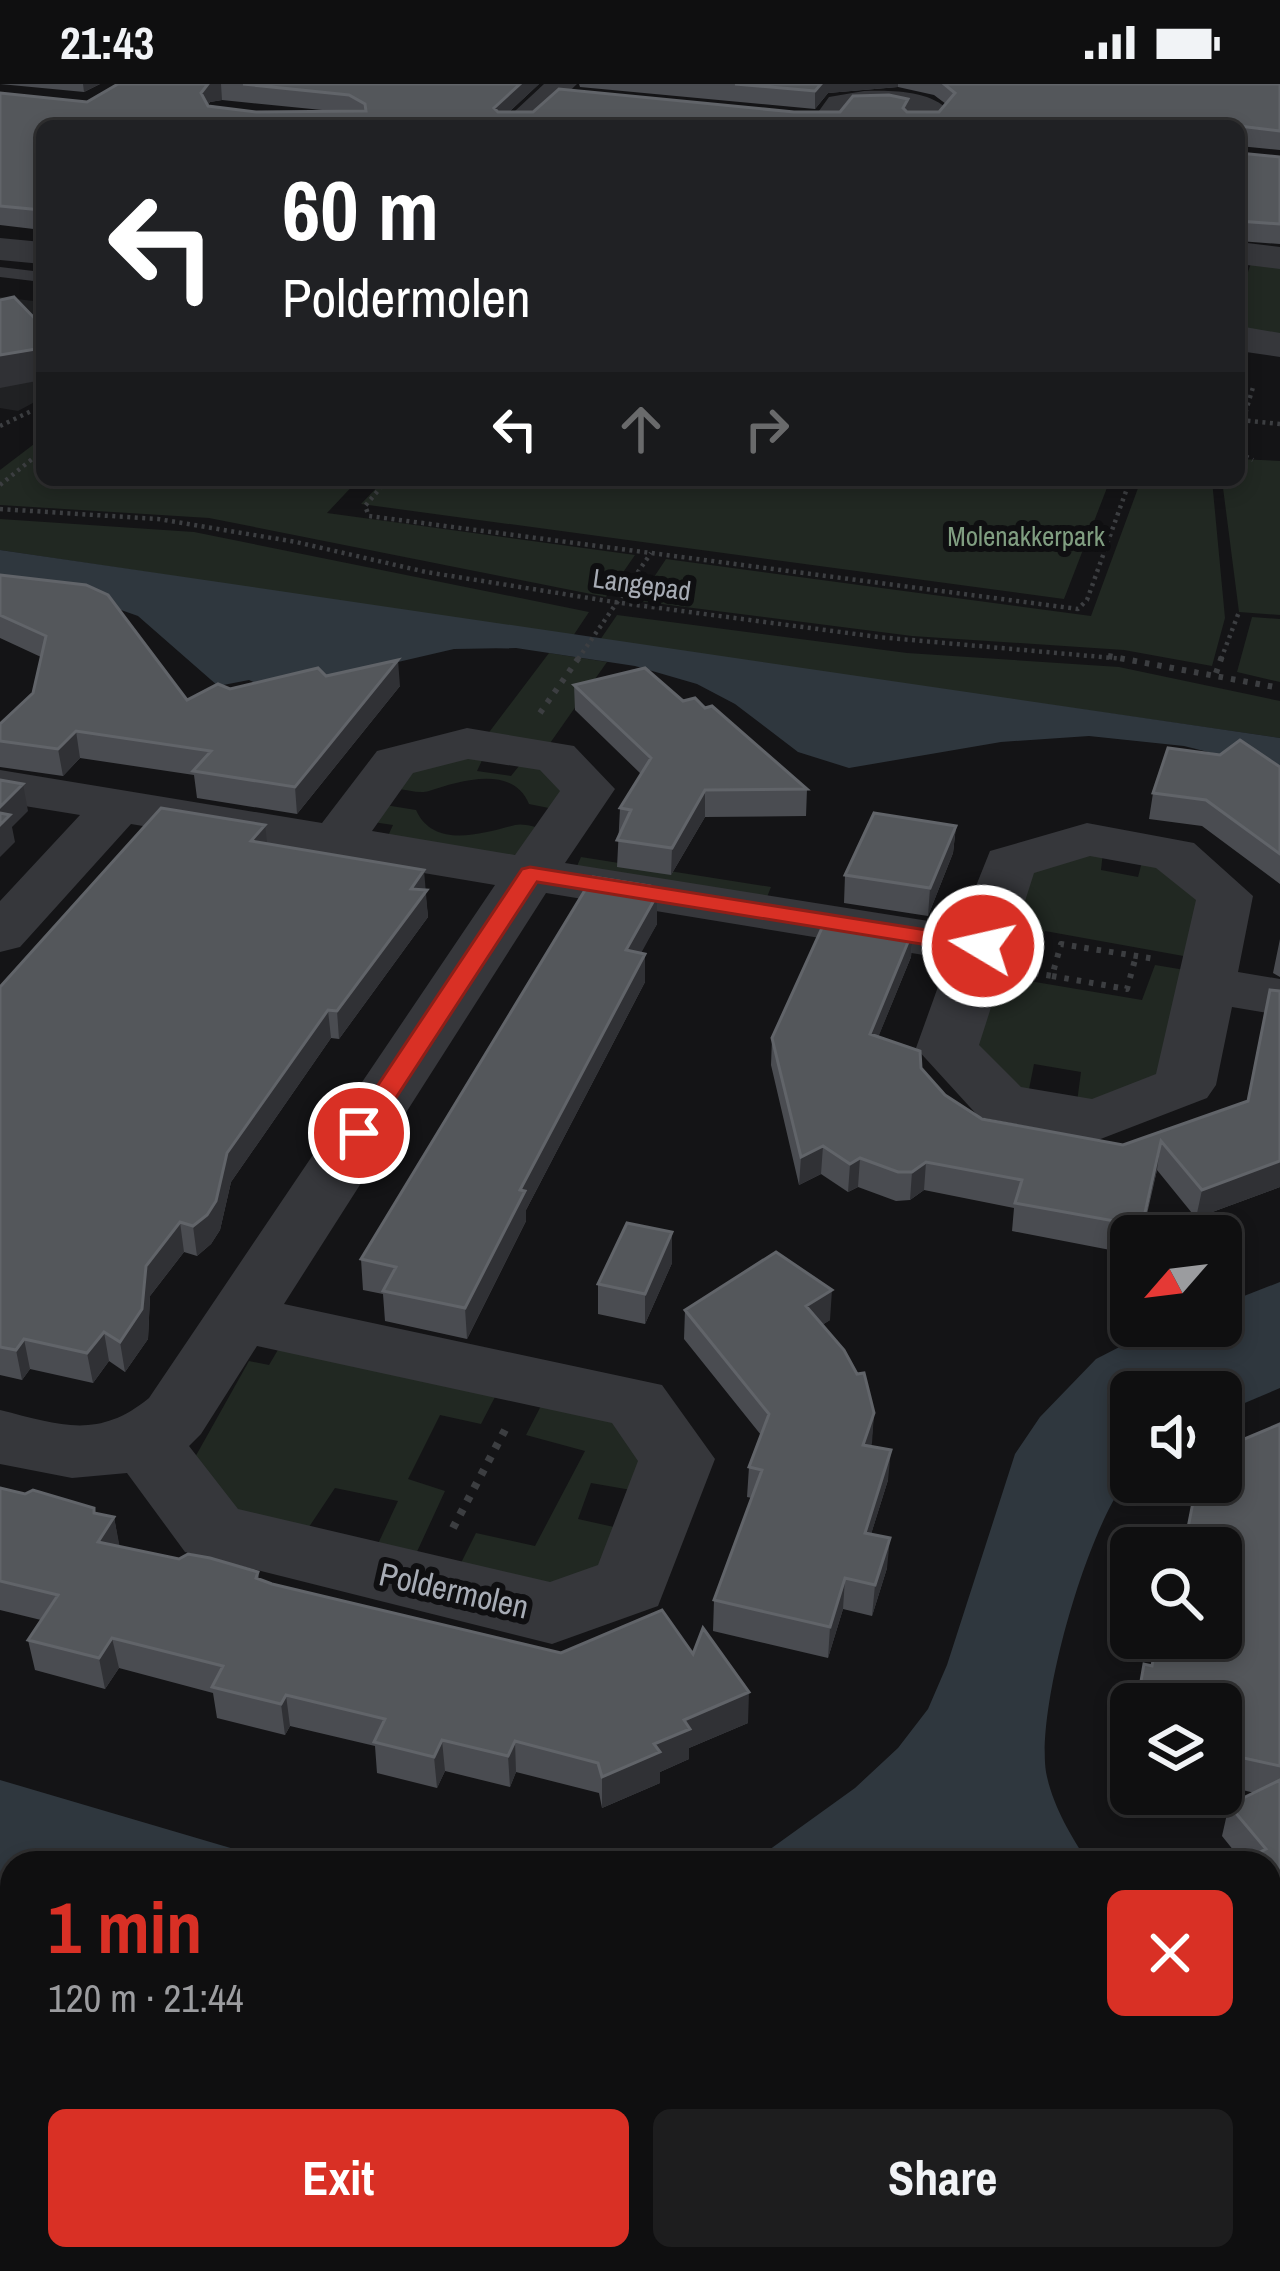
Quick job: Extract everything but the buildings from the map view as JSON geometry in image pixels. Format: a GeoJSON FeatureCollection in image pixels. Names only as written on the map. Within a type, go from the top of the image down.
{"type":"FeatureCollection","features":[{"type":"Feature","properties":{"kind":"street"},"geometry":{"type":"LineString","coordinates":[[521,120],[562,84]]}},
{"type":"Feature","properties":{"kind":"street"},"geometry":{"type":"LineString","coordinates":[[828,120],[840,103],[859,100],[916,103],[934,111],[927,120]]}},
{"type":"Feature","properties":{"kind":"street"},"geometry":{"type":"LineString","coordinates":[[0,249],[36,252]]}},
{"type":"Feature","properties":{"kind":"street"},"geometry":{"type":"LineString","coordinates":[[1245,256],[1280,258]]}},
{"type":"Feature","properties":{"kind":"street"},"geometry":{"type":"LineString","coordinates":[[1245,340],[1280,345]]}},
{"type":"Feature","properties":{"kind":"street"},"geometry":{"type":"LineString","coordinates":[[0,1437],[91,1452],[144,1441],[175,1416],[588,789],[556,757],[518,747],[467,743],[395,762],[336,842]]}},
{"type":"Feature","properties":{"kind":"street"},"geometry":{"type":"LineString","coordinates":[[0,787],[530,874],[980,955]]}},
{"type":"Feature","properties":{"kind":"street"},"geometry":{"type":"LineString","coordinates":[[0,935],[118,806]]}},
{"type":"Feature","properties":{"kind":"street"},"geometry":{"type":"LineString","coordinates":[[1087,839],[1174,855],[1225,896],[1185,1085],[1098,1120],[1001,1102],[946,1048],[980,955],[1010,863],[1087,839]]}},
{"type":"Feature","properties":{"kind":"street"},"geometry":{"type":"LineString","coordinates":[[1209,976],[1280,997]]}},
{"type":"Feature","properties":{"kind":"street","name":"Poldermolen"},"geometry":{"type":"LineString","coordinates":[[144,1441],[212,1532],[552,1613],[630,1585],[677,1460],[636,1403],[237,1318]]}},
{"type":"Feature","properties":{"kind":"lane"},"geometry":{"type":"LineString","coordinates":[[0,272],[36,276]]}},
{"type":"Feature","properties":{"kind":"path"},"geometry":{"type":"LineString","coordinates":[[0,426],[36,409]]}},
{"type":"Feature","properties":{"kind":"path"},"geometry":{"type":"LineString","coordinates":[[1245,420],[1280,424]]}},
{"type":"Feature","properties":{"kind":"path"},"geometry":{"type":"LineString","coordinates":[[0,485],[36,456]]}},
{"type":"Feature","properties":{"kind":"path"},"geometry":{"type":"LineString","coordinates":[[1245,456],[1253,460]]}},
{"type":"Feature","properties":{"kind":"path"},"geometry":{"type":"LineString","coordinates":[[382,486],[365,506],[369,516],[1078,608],[1088,600],[1128,486]]}},
{"type":"Feature","properties":{"kind":"path","name":"Langepad"},"geometry":{"type":"LineString","coordinates":[[0,509],[158,519],[296,542],[426,572],[614,602],[878,637],[1098,654],[1280,688]]}},
{"type":"Feature","properties":{"kind":"path"},"geometry":{"type":"LineString","coordinates":[[518,747],[652,552]]}},
{"type":"Feature","properties":{"kind":"path"},"geometry":{"type":"LineString","coordinates":[[1216,673],[1239,613]]}},
{"type":"Feature","properties":{"kind":"path"},"geometry":{"type":"LineString","coordinates":[[1052,976],[1060,944],[1136,956],[1209,976]]}},
{"type":"Feature","properties":{"kind":"path"},"geometry":{"type":"LineString","coordinates":[[980,955],[1052,976],[1127,989],[1136,956]]}},
{"type":"Feature","properties":{"kind":"path"},"geometry":{"type":"LineString","coordinates":[[424,1582],[531,1381]]}},
{"type":"Feature","properties":{"kind":"shaded area"},"geometry":{"type":"Polygon","coordinates":[[[0,297],[36,301],[36,401],[18,411],[0,408],[0,297]]]}},
{"type":"Feature","properties":{"kind":"shaded area"},"geometry":{"type":"Polygon","coordinates":[[[0,550],[1280,738],[1280,770],[1184,746],[1089,736],[1001,742],[849,768],[798,752],[735,704],[697,684],[635,666],[516,648],[454,649],[273,691],[249,680],[218,686],[138,616],[45,583],[0,575],[0,550]]]}},
{"type":"Feature","properties":{"kind":"shaded area"},"geometry":{"type":"Polygon","coordinates":[[[1280,1282],[1280,1388],[1242,1404],[1242,1371],[1110,1371],[1112,1503],[1069,1617],[1045,1742],[1053,1796],[1082,1851],[768,1851],[855,1788],[898,1748],[928,1709],[947,1665],[1015,1454],[1040,1417],[1096,1359],[1119,1347],[1242,1347],[1242,1297],[1280,1282]]]}},
{"type":"Feature","properties":{"kind":"shaded area"},"geometry":{"type":"Polygon","coordinates":[[[0,1780],[240,1851],[0,1851],[0,1780]]]}},
{"type":"Feature","properties":{"kind":"green space"},"geometry":{"type":"Polygon","coordinates":[[[1252,260],[1280,263],[1280,338],[1245,333],[1245,281],[1252,260]]]}},
{"type":"Feature","properties":{"kind":"green space"},"geometry":{"type":"Polygon","coordinates":[[[36,443],[36,486],[352,486],[327,513],[635,555],[606,597],[209,518],[0,505],[0,470],[36,443]]]}},
{"type":"Feature","properties":{"kind":"green space"},"geometry":{"type":"Polygon","coordinates":[[[1245,459],[1280,461],[1280,615],[1239,612],[1223,486],[1245,486],[1245,459]]]}},
{"type":"Feature","properties":{"kind":"green space","name":"Molenakkerpark"},"geometry":{"type":"Polygon","coordinates":[[[378,486],[1108,486],[1064,599],[361,504],[378,486]]]}},
{"type":"Feature","properties":{"kind":"green space"},"geometry":{"type":"Polygon","coordinates":[[[1139,486],[1213,486],[1225,618],[1212,666],[1124,650],[912,636],[638,601],[666,559],[1091,616],[1139,486]]]}},
{"type":"Feature","properties":{"kind":"green space"},"geometry":{"type":"Polygon","coordinates":[[[0,519],[194,532],[589,612],[573,636],[0,550],[0,519]]]}},
{"type":"Feature","properties":{"kind":"green space"},"geometry":{"type":"Polygon","coordinates":[[[617,615],[907,653],[1119,667],[1280,701],[1280,738],[600,640],[617,615]]]}},
{"type":"Feature","properties":{"kind":"green space"},"geometry":{"type":"Polygon","coordinates":[[[1252,617],[1280,619],[1280,682],[1237,672],[1252,617]]]}},
{"type":"Feature","properties":{"kind":"green space"},"geometry":{"type":"Polygon","coordinates":[[[549,653],[607,662],[548,746],[487,735],[549,653]]]}},
{"type":"Feature","properties":{"kind":"green space"},"geometry":{"type":"Polygon","coordinates":[[[485,754],[477,771],[511,776],[523,761],[536,763],[566,791],[554,809],[529,804],[511,784],[498,780],[470,780],[425,792],[399,789],[415,769],[485,754]]]}},
{"type":"Feature","properties":{"kind":"green space"},"geometry":{"type":"Polygon","coordinates":[[[385,805],[416,810],[424,822],[447,834],[461,836],[518,825],[544,829],[524,854],[491,857],[387,838],[393,825],[373,822],[385,805]]]}},
{"type":"Feature","properties":{"kind":"green space"},"geometry":{"type":"Polygon","coordinates":[[[1103,852],[1101,870],[1138,877],[1143,858],[1206,895],[1189,957],[1045,931],[1030,968],[996,961],[1029,867],[1103,852]]]}},
{"type":"Feature","properties":{"kind":"green space"},"geometry":{"type":"Polygon","coordinates":[[[581,857],[771,887],[767,897],[577,866],[581,857]]]}},
{"type":"Feature","properties":{"kind":"green space"},"geometry":{"type":"Polygon","coordinates":[[[1155,965],[1185,970],[1161,1084],[1094,1105],[1077,1102],[1081,1072],[1034,1064],[1028,1094],[968,1045],[994,975],[1142,1000],[1155,965]]]}},
{"type":"Feature","properties":{"kind":"green space"},"geometry":{"type":"Polygon","coordinates":[[[282,1343],[496,1395],[481,1424],[440,1415],[408,1479],[445,1491],[415,1556],[377,1546],[398,1501],[335,1488],[307,1530],[234,1511],[189,1468],[249,1361],[269,1365],[282,1343]]]}},
{"type":"Feature","properties":{"kind":"green space"},"geometry":{"type":"Polygon","coordinates":[[[543,1402],[629,1421],[652,1454],[637,1491],[591,1483],[578,1519],[623,1529],[607,1569],[554,1593],[457,1571],[476,1533],[535,1546],[585,1451],[526,1435],[543,1402]]]}},
{"type":"Feature","properties":{"kind":"route"},"geometry":{"type":"LineString","coordinates":[[359,1133],[530,874],[983,946]]}}]}
